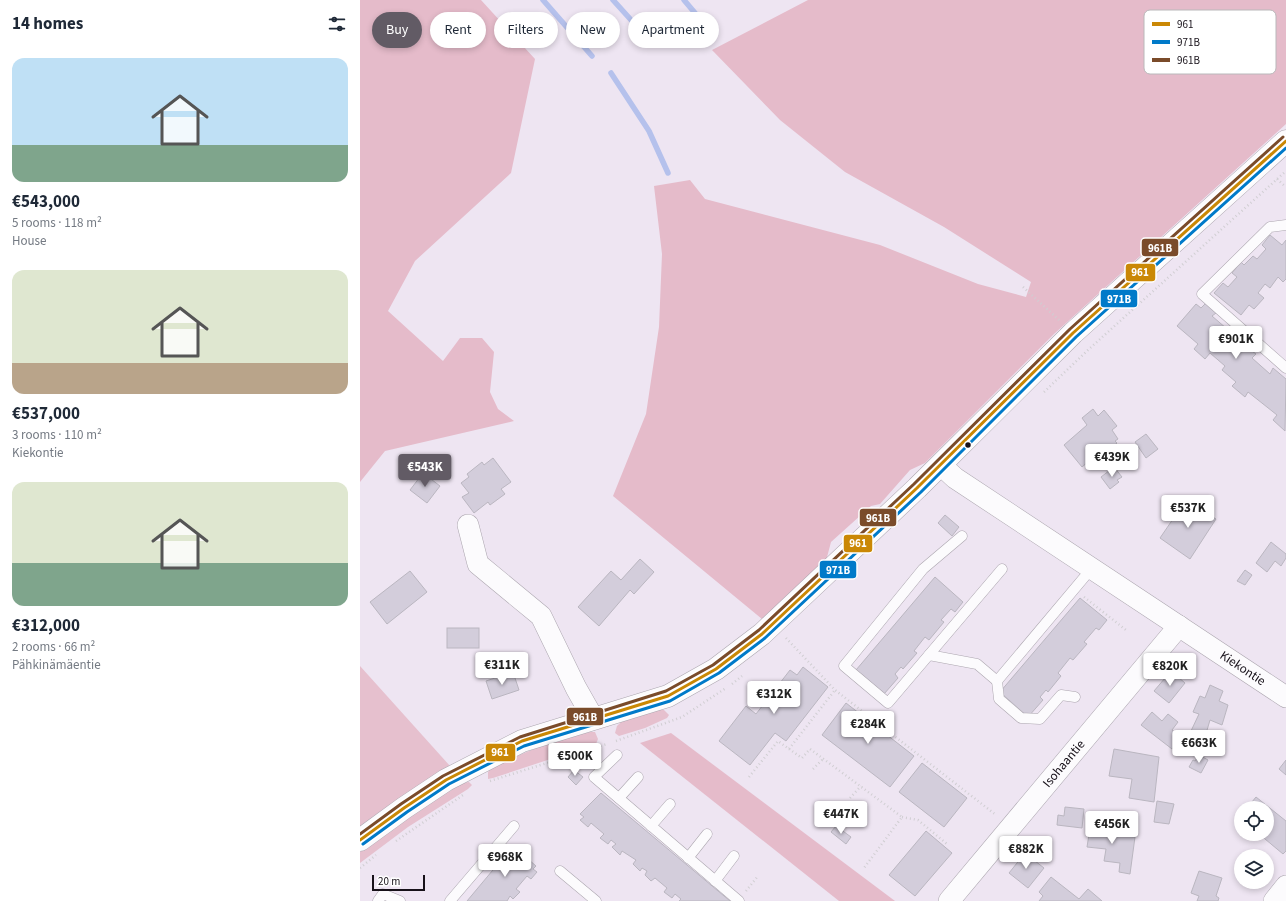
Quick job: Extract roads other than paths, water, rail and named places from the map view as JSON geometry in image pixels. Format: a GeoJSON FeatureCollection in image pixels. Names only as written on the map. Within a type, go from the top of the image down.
{"type":"FeatureCollection","features":[{"type":"Feature","properties":{"kind":"street"},"geometry":{"type":"LineString","coordinates":[[360,840],[440,784],[522,741],[668,696],[716,669],[762,634],[941,465],[1010,394],[1073,333],[1286,141]]}},
{"type":"Feature","properties":{"kind":"street","name":"Kiekontie"},"geometry":{"type":"LineString","coordinates":[[941,465],[954,478],[1286,697]]}},
{"type":"Feature","properties":{"kind":"street"},"geometry":{"type":"LineString","coordinates":[[468,525],[478,564],[541,616],[576,688],[593,718]]}},
{"type":"Feature","properties":{"kind":"street","name":"Isohaantie"},"geometry":{"type":"LineString","coordinates":[[949,901],[1179,626]]}},
{"type":"Feature","properties":{"kind":"street"},"geometry":{"type":"LineString","coordinates":[[1274,901],[1286,886]]}},
{"type":"Feature","properties":{"kind":"lane"},"geometry":{"type":"LineString","coordinates":[[1284,362],[1202,294],[1270,227],[1286,225]]}},
{"type":"Feature","properties":{"kind":"lane"},"geometry":{"type":"LineString","coordinates":[[962,536],[923,569],[844,666],[888,703],[1002,569]]}},
{"type":"Feature","properties":{"kind":"lane"},"geometry":{"type":"LineString","coordinates":[[997,681],[1092,568]]}},
{"type":"Feature","properties":{"kind":"lane"},"geometry":{"type":"LineString","coordinates":[[929,655],[977,664],[997,681],[999,699],[1021,718],[1040,719],[1061,695],[1075,697]]}},
{"type":"Feature","properties":{"kind":"lane"},"geometry":{"type":"LineString","coordinates":[[617,755],[594,777],[739,901]]}},
{"type":"Feature","properties":{"kind":"lane"},"geometry":{"type":"LineString","coordinates":[[618,798],[638,777]]}},
{"type":"Feature","properties":{"kind":"lane"},"geometry":{"type":"LineString","coordinates":[[650,826],[670,804]]}},
{"type":"Feature","properties":{"kind":"lane"},"geometry":{"type":"LineString","coordinates":[[450,901],[514,826]]}},
{"type":"Feature","properties":{"kind":"lane"},"geometry":{"type":"LineString","coordinates":[[688,858],[707,834]]}},
{"type":"Feature","properties":{"kind":"lane"},"geometry":{"type":"LineString","coordinates":[[715,881],[734,856]]}},
{"type":"Feature","properties":{"kind":"lane"},"geometry":{"type":"LineString","coordinates":[[560,871],[596,901]]}},
{"type":"Feature","properties":{"kind":"lane"},"geometry":{"type":"LineString","coordinates":[[378,901],[383,894],[400,901]]}},
{"type":"Feature","properties":{"kind":"waterway"},"geometry":{"type":"LineString","coordinates":[[543,0],[592,56]]}},
{"type":"Feature","properties":{"kind":"waterway"},"geometry":{"type":"LineString","coordinates":[[613,0],[628,17]]}},
{"type":"Feature","properties":{"kind":"waterway"},"geometry":{"type":"LineString","coordinates":[[684,0],[694,12]]}},
{"type":"Feature","properties":{"kind":"waterway"},"geometry":{"type":"LineString","coordinates":[[611,73],[649,131],[668,173]]}}]}
